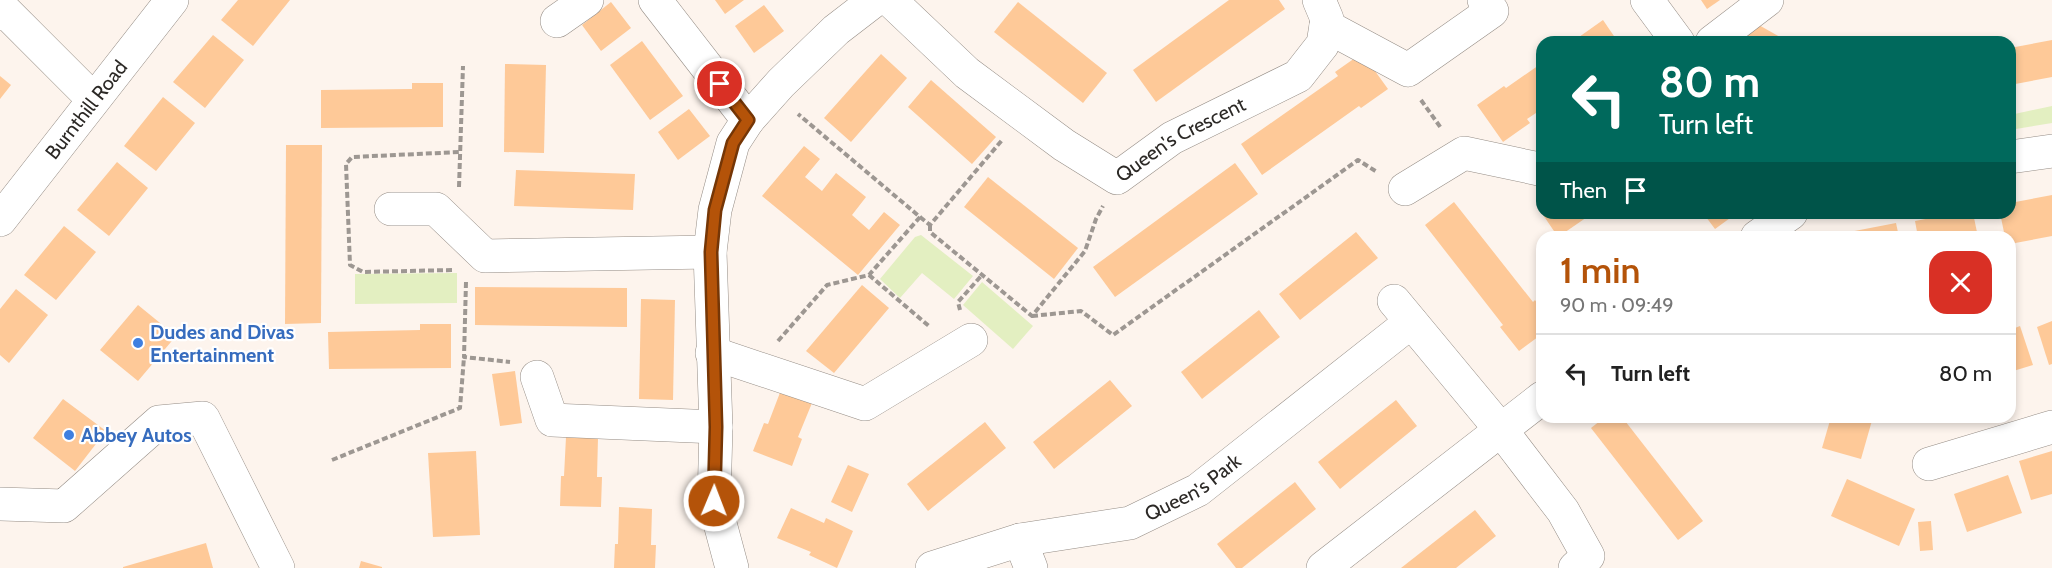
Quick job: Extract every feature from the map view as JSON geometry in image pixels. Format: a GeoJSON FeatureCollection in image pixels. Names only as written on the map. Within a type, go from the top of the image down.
{"type":"FeatureCollection","features":[{"type":"Feature","properties":{"kind":"street","name":"Burnthill Road"},"geometry":{"type":"LineString","coordinates":[[0,220],[172,0]]}},
{"type":"Feature","properties":{"kind":"street"},"geometry":{"type":"LineString","coordinates":[[557,21],[587,0]]}},
{"type":"Feature","properties":{"kind":"street"},"geometry":{"type":"LineString","coordinates":[[654,0],[748,120]]}},
{"type":"Feature","properties":{"kind":"street"},"geometry":{"type":"LineString","coordinates":[[732,568],[714,501],[716,427],[712,353],[711,252],[715,210],[733,143],[748,120],[836,30],[874,0]]}},
{"type":"Feature","properties":{"kind":"street","name":"Queen's Crescent"},"geometry":{"type":"LineString","coordinates":[[890,0],[967,73],[1064,145],[1117,178],[1172,138],[1298,76],[1323,44],[1322,13]]}},
{"type":"Feature","properties":{"kind":"street"},"geometry":{"type":"LineString","coordinates":[[1322,13],[1408,70],[1492,11],[1484,0]]}},
{"type":"Feature","properties":{"kind":"street"},"geometry":{"type":"LineString","coordinates":[[1647,0],[1674,36]]}},
{"type":"Feature","properties":{"kind":"street"},"geometry":{"type":"LineString","coordinates":[[1720,36],[1767,0]]}},
{"type":"Feature","properties":{"kind":"street"},"geometry":{"type":"LineString","coordinates":[[0,6],[93,99]]}},
{"type":"Feature","properties":{"kind":"street"},"geometry":{"type":"LineString","coordinates":[[2016,156],[2052,151]]}},
{"type":"Feature","properties":{"kind":"street"},"geometry":{"type":"LineString","coordinates":[[1406,189],[1464,153],[1536,168]]}},
{"type":"Feature","properties":{"kind":"street"},"geometry":{"type":"LineString","coordinates":[[391,209],[435,209],[485,256],[711,252]]}},
{"type":"Feature","properties":{"kind":"street"},"geometry":{"type":"LineString","coordinates":[[1766,231],[1782,219]]}},
{"type":"Feature","properties":{"kind":"street","name":"Queen's Park"},"geometry":{"type":"LineString","coordinates":[[932,568],[1026,554],[1130,523],[1198,490],[1403,311],[1501,430],[1563,511],[1588,556],[1575,568]]}},
{"type":"Feature","properties":{"kind":"street"},"geometry":{"type":"LineString","coordinates":[[712,353],[865,404],[963,344]]}},
{"type":"Feature","properties":{"kind":"street"},"geometry":{"type":"LineString","coordinates":[[537,377],[552,420],[716,427]]}},
{"type":"Feature","properties":{"kind":"street"},"geometry":{"type":"LineString","coordinates":[[1323,568],[1536,403]]}},
{"type":"Feature","properties":{"kind":"street"},"geometry":{"type":"LineString","coordinates":[[0,504],[64,506],[159,422],[204,418],[278,568]]}},
{"type":"Feature","properties":{"kind":"street"},"geometry":{"type":"LineString","coordinates":[[1929,464],[2052,427]]}},
{"type":"Feature","properties":{"kind":"path"},"geometry":{"type":"LineString","coordinates":[[457,230],[463,66]]}},
{"type":"Feature","properties":{"kind":"path"},"geometry":{"type":"LineString","coordinates":[[1408,70],[1410,85],[1461,155]]}},
{"type":"Feature","properties":{"kind":"path"},"geometry":{"type":"LineString","coordinates":[[772,93],[930,225]]}},
{"type":"Feature","properties":{"kind":"path"},"geometry":{"type":"LineString","coordinates":[[1023,115],[930,225],[930,232],[1032,316],[1081,310],[1113,335],[1358,160],[1406,189]]}},
{"type":"Feature","properties":{"kind":"path"},"geometry":{"type":"LineString","coordinates":[[1032,316],[1086,251],[1096,219],[1117,178]]}},
{"type":"Feature","properties":{"kind":"path"},"geometry":{"type":"LineString","coordinates":[[758,368],[827,285],[869,275],[920,217]]}},
{"type":"Feature","properties":{"kind":"path"},"geometry":{"type":"LineString","coordinates":[[869,275],[963,344]]}},
{"type":"Feature","properties":{"kind":"path"},"geometry":{"type":"LineString","coordinates":[[332,460],[460,408],[466,280]]}},
{"type":"Feature","properties":{"kind":"path"},"geometry":{"type":"LineString","coordinates":[[464,357],[516,362],[537,377]]}},
{"type":"Feature","properties":{"kind":"green space"},"geometry":{"type":"Polygon","coordinates":[[[2052,106],[2052,123],[2016,129],[2016,114],[2052,106]]]}},
{"type":"Feature","properties":{"kind":"green space"},"geometry":{"type":"Polygon","coordinates":[[[921,235],[973,276],[954,299],[922,273],[900,298],[880,279],[915,237],[921,235]]]}},
{"type":"Feature","properties":{"kind":"green space"},"geometry":{"type":"Polygon","coordinates":[[[457,273],[457,303],[355,304],[355,274],[457,273]]]}},
{"type":"Feature","properties":{"kind":"green space"},"geometry":{"type":"Polygon","coordinates":[[[982,282],[1033,326],[1013,349],[963,305],[982,282]]]}},
{"type":"Feature","properties":{"kind":"building"},"geometry":{"type":"Polygon","coordinates":[[[238,0],[290,0],[253,46],[221,20],[238,0]]]}},
{"type":"Feature","properties":{"kind":"building"},"geometry":{"type":"Polygon","coordinates":[[[715,0],[744,0],[725,14],[715,0]]]}},
{"type":"Feature","properties":{"kind":"building"},"geometry":{"type":"Polygon","coordinates":[[[1229,0],[1279,0],[1285,9],[1156,102],[1133,70],[1229,0]]]}},
{"type":"Feature","properties":{"kind":"building"},"geometry":{"type":"Polygon","coordinates":[[[1701,0],[1720,0],[1707,9],[1701,0]]]}},
{"type":"Feature","properties":{"kind":"building"},"geometry":{"type":"Polygon","coordinates":[[[611,2],[631,28],[601,51],[582,25],[611,2]]]}},
{"type":"Feature","properties":{"kind":"building"},"geometry":{"type":"Polygon","coordinates":[[[1018,2],[1107,73],[1083,103],[994,32],[1018,2]]]}},
{"type":"Feature","properties":{"kind":"building"},"geometry":{"type":"Polygon","coordinates":[[[764,5],[784,31],[754,53],[735,26],[764,5]]]}},
{"type":"Feature","properties":{"kind":"building"},"geometry":{"type":"Polygon","coordinates":[[[1603,20],[1614,36],[1580,36],[1603,20]]]}},
{"type":"Feature","properties":{"kind":"building"},"geometry":{"type":"Polygon","coordinates":[[[1750,20],[1778,36],[1741,36],[1750,20]]]}},
{"type":"Feature","properties":{"kind":"building"},"geometry":{"type":"Polygon","coordinates":[[[213,35],[244,60],[205,108],[173,82],[213,35]]]}},
{"type":"Feature","properties":{"kind":"building"},"geometry":{"type":"Polygon","coordinates":[[[2052,40],[2052,77],[2016,84],[2016,47],[2052,40]]]}},
{"type":"Feature","properties":{"kind":"building"},"geometry":{"type":"Polygon","coordinates":[[[642,41],[683,96],[650,120],[610,65],[642,41]]]}},
{"type":"Feature","properties":{"kind":"building"},"geometry":{"type":"Polygon","coordinates":[[[1362,53],[1388,89],[1361,108],[1359,106],[1262,175],[1241,144],[1338,76],[1335,72],[1362,53]]]}},
{"type":"Feature","properties":{"kind":"building"},"geometry":{"type":"Polygon","coordinates":[[[881,54],[907,78],[851,142],[824,118],[881,54]]]}},
{"type":"Feature","properties":{"kind":"building"},"geometry":{"type":"Polygon","coordinates":[[[505,64],[546,65],[544,153],[504,152],[505,64]]]}},
{"type":"Feature","properties":{"kind":"building"},"geometry":{"type":"Polygon","coordinates":[[[1536,67],[1536,113],[1527,119],[1530,123],[1503,142],[1477,105],[1504,86],[1506,88],[1536,67]]]}},
{"type":"Feature","properties":{"kind":"building"},"geometry":{"type":"Polygon","coordinates":[[[0,76],[11,85],[0,99],[0,76]]]}},
{"type":"Feature","properties":{"kind":"building"},"geometry":{"type":"Polygon","coordinates":[[[931,80],[996,137],[972,164],[908,107],[931,80]]]}},
{"type":"Feature","properties":{"kind":"building"},"geometry":{"type":"Polygon","coordinates":[[[412,83],[443,83],[443,127],[321,128],[321,90],[412,89],[412,83]]]}},
{"type":"Feature","properties":{"kind":"building"},"geometry":{"type":"Polygon","coordinates":[[[163,97],[195,123],[156,171],[124,146],[163,97]]]}},
{"type":"Feature","properties":{"kind":"building"},"geometry":{"type":"Polygon","coordinates":[[[689,109],[710,136],[678,160],[658,132],[689,109]]]}},
{"type":"Feature","properties":{"kind":"building"},"geometry":{"type":"Polygon","coordinates":[[[286,145],[322,145],[321,323],[285,324],[286,145]]]}},
{"type":"Feature","properties":{"kind":"building"},"geometry":{"type":"Polygon","coordinates":[[[804,146],[820,159],[805,177],[822,191],[836,173],[866,197],[852,215],[869,230],[884,212],[900,225],[858,275],[762,196],[804,146]]]}},
{"type":"Feature","properties":{"kind":"building"},"geometry":{"type":"Polygon","coordinates":[[[117,162],[148,188],[109,236],[77,210],[117,162]]]}},
{"type":"Feature","properties":{"kind":"building"},"geometry":{"type":"Polygon","coordinates":[[[1235,163],[1258,194],[1115,297],[1093,267],[1235,163]]]}},
{"type":"Feature","properties":{"kind":"building"},"geometry":{"type":"Polygon","coordinates":[[[516,170],[635,174],[633,210],[514,206],[516,170]]]}},
{"type":"Feature","properties":{"kind":"building"},"geometry":{"type":"Polygon","coordinates":[[[988,177],[1078,248],[1054,279],[964,207],[988,177]]]}},
{"type":"Feature","properties":{"kind":"building"},"geometry":{"type":"Polygon","coordinates":[[[2052,195],[2052,236],[2016,243],[2016,231],[2004,231],[2001,219],[2016,219],[2016,202],[2052,195]]]}},
{"type":"Feature","properties":{"kind":"building"},"geometry":{"type":"Polygon","coordinates":[[[1454,202],[1533,302],[1536,301],[1536,338],[1519,351],[1500,327],[1503,325],[1425,225],[1454,202]]]}},
{"type":"Feature","properties":{"kind":"building"},"geometry":{"type":"Polygon","coordinates":[[[1546,219],[1584,219],[1567,231],[1554,231],[1546,219]]]}},
{"type":"Feature","properties":{"kind":"building"},"geometry":{"type":"Polygon","coordinates":[[[1708,219],[1729,219],[1715,229],[1708,219]]]}},
{"type":"Feature","properties":{"kind":"building"},"geometry":{"type":"Polygon","coordinates":[[[1974,219],[1977,231],[1917,231],[1915,221],[1974,219]]]}},
{"type":"Feature","properties":{"kind":"building"},"geometry":{"type":"Polygon","coordinates":[[[1896,223],[1898,231],[1855,231],[1896,223]]]}},
{"type":"Feature","properties":{"kind":"building"},"geometry":{"type":"Polygon","coordinates":[[[64,226],[96,252],[56,300],[24,275],[64,226]]]}},
{"type":"Feature","properties":{"kind":"building"},"geometry":{"type":"Polygon","coordinates":[[[1356,232],[1378,258],[1300,320],[1279,294],[1356,232]]]}},
{"type":"Feature","properties":{"kind":"building"},"geometry":{"type":"Polygon","coordinates":[[[862,285],[889,308],[834,373],[806,351],[862,285]]]}},
{"type":"Feature","properties":{"kind":"building"},"geometry":{"type":"Polygon","coordinates":[[[475,287],[627,288],[627,327],[475,325],[475,287]]]}},
{"type":"Feature","properties":{"kind":"building"},"geometry":{"type":"Polygon","coordinates":[[[16,289],[48,315],[9,363],[0,355],[0,309],[16,289]]]}},
{"type":"Feature","properties":{"kind":"building"},"geometry":{"type":"Polygon","coordinates":[[[641,299],[675,300],[673,400],[639,399],[641,299]]]}},
{"type":"Feature","properties":{"kind":"building","name":"Dudes and Divas Entertainment"},"geometry":{"type":"Polygon","coordinates":[[[138,305],[176,336],[138,381],[100,350],[138,305]]]}},
{"type":"Feature","properties":{"kind":"building"},"geometry":{"type":"Polygon","coordinates":[[[1259,310],[1280,337],[1202,399],[1181,372],[1259,310]]]}},
{"type":"Feature","properties":{"kind":"building"},"geometry":{"type":"Polygon","coordinates":[[[2052,321],[2052,364],[2049,365],[2037,327],[2052,321]]]}},
{"type":"Feature","properties":{"kind":"building"},"geometry":{"type":"Polygon","coordinates":[[[420,324],[451,324],[451,368],[329,369],[328,332],[420,330],[420,324]]]}},
{"type":"Feature","properties":{"kind":"building"},"geometry":{"type":"Polygon","coordinates":[[[2020,326],[2033,365],[2016,370],[2016,328],[2020,326]]]}},
{"type":"Feature","properties":{"kind":"building"},"geometry":{"type":"Polygon","coordinates":[[[515,371],[522,423],[500,426],[492,374],[515,371]]]}},
{"type":"Feature","properties":{"kind":"building"},"geometry":{"type":"Polygon","coordinates":[[[1110,380],[1132,406],[1054,469],[1033,442],[1110,380]]]}},
{"type":"Feature","properties":{"kind":"building"},"geometry":{"type":"Polygon","coordinates":[[[781,390],[812,403],[798,437],[802,439],[792,466],[753,451],[764,423],[768,424],[781,390]]]}},
{"type":"Feature","properties":{"kind":"building","name":"Abbey Autos"},"geometry":{"type":"Polygon","coordinates":[[[63,399],[106,431],[75,471],[33,438],[63,399]]]}},
{"type":"Feature","properties":{"kind":"building"},"geometry":{"type":"Polygon","coordinates":[[[1396,400],[1417,426],[1340,489],[1318,462],[1396,400]]]}},
{"type":"Feature","properties":{"kind":"building"},"geometry":{"type":"Polygon","coordinates":[[[985,422],[1006,448],[928,511],[907,484],[985,422]]]}},
{"type":"Feature","properties":{"kind":"building"},"geometry":{"type":"Polygon","coordinates":[[[1597,423],[1627,423],[1703,521],[1678,540],[1591,428],[1597,423]]]}},
{"type":"Feature","properties":{"kind":"building"},"geometry":{"type":"Polygon","coordinates":[[[1829,423],[1871,423],[1861,459],[1822,448],[1829,423]]]}},
{"type":"Feature","properties":{"kind":"building"},"geometry":{"type":"Polygon","coordinates":[[[566,437],[598,438],[597,477],[602,477],[601,507],[560,506],[566,437]]]}},
{"type":"Feature","properties":{"kind":"building"},"geometry":{"type":"Polygon","coordinates":[[[476,451],[480,535],[433,537],[428,453],[476,451]]]}},
{"type":"Feature","properties":{"kind":"building"},"geometry":{"type":"Polygon","coordinates":[[[2052,451],[2052,494],[2031,500],[2019,461],[2052,451]]]}},
{"type":"Feature","properties":{"kind":"building"},"geometry":{"type":"Polygon","coordinates":[[[848,465],[869,474],[852,512],[831,502],[848,465]]]}},
{"type":"Feature","properties":{"kind":"building"},"geometry":{"type":"Polygon","coordinates":[[[2008,475],[2022,513],[1967,532],[1954,494],[2008,475]]]}},
{"type":"Feature","properties":{"kind":"building"},"geometry":{"type":"Polygon","coordinates":[[[1847,479],[1915,509],[1899,546],[1831,516],[1847,479]]]}},
{"type":"Feature","properties":{"kind":"building"},"geometry":{"type":"Polygon","coordinates":[[[1295,482],[1316,509],[1242,568],[1236,568],[1217,544],[1295,482]]]}},
{"type":"Feature","properties":{"kind":"building"},"geometry":{"type":"Polygon","coordinates":[[[619,507],[652,509],[651,545],[656,545],[655,568],[614,568],[615,544],[618,544],[619,507]]]}},
{"type":"Feature","properties":{"kind":"building"},"geometry":{"type":"Polygon","coordinates":[[[791,508],[824,523],[826,518],[853,531],[837,568],[809,555],[811,552],[777,538],[791,508]]]}},
{"type":"Feature","properties":{"kind":"building"},"geometry":{"type":"Polygon","coordinates":[[[1475,510],[1496,536],[1456,568],[1401,568],[1475,510]]]}},
{"type":"Feature","properties":{"kind":"building"},"geometry":{"type":"Polygon","coordinates":[[[1931,521],[1933,550],[1920,551],[1918,522],[1931,521]]]}},
{"type":"Feature","properties":{"kind":"building"},"geometry":{"type":"Polygon","coordinates":[[[206,543],[213,568],[123,568],[123,567],[206,543]]]}},
{"type":"Feature","properties":{"kind":"building"},"geometry":{"type":"Polygon","coordinates":[[[361,561],[382,567],[382,568],[359,568],[361,561]]]}},
{"type":"Feature","properties":{"kind":"place","name":"Dudes and Divas Entertainment"},"geometry":{"type":"Point","coordinates":[138,343]}},
{"type":"Feature","properties":{"kind":"place","name":"Abbey Autos"},"geometry":{"type":"Point","coordinates":[69,435]}},
{"type":"Feature","properties":{"kind":"route"},"geometry":{"type":"LineString","coordinates":[[714,501],[716,427],[712,353],[711,252],[715,210],[733,143],[748,120],[720,84]]}}]}
